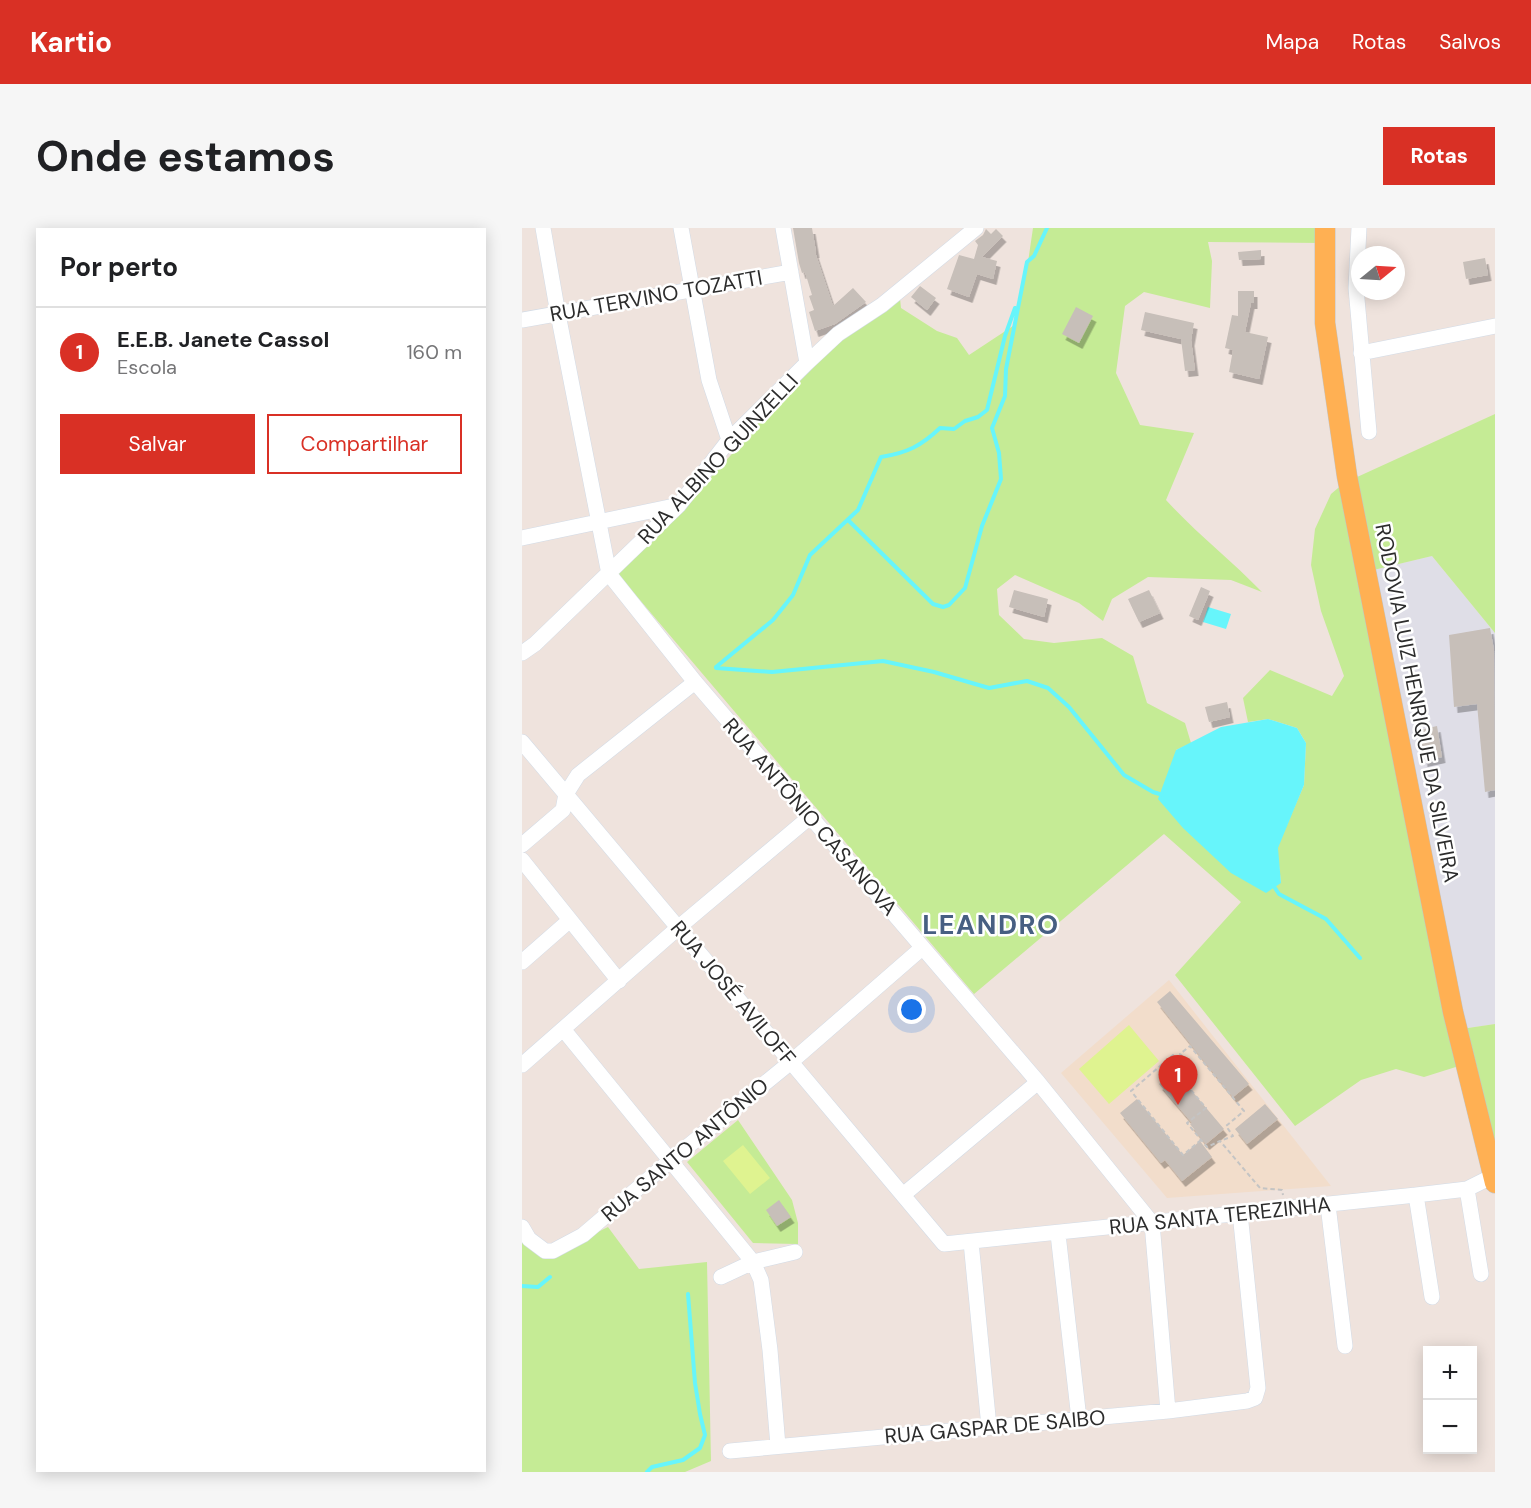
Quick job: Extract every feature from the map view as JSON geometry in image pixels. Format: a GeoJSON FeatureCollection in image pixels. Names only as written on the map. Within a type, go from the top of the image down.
{"type":"FeatureCollection","features":[{"type":"Feature","properties":{"kind":"main road","name":"RODOVIA LUIZ HENRIQUE DA SILVEIRA"},"geometry":{"type":"LineString","coordinates":[[1325,228],[1325,322],[1347,476],[1453,1012],[1494,1180]]}},
{"type":"Feature","properties":{"kind":"street"},"geometry":{"type":"LineString","coordinates":[[543,228],[609,574]]}},
{"type":"Feature","properties":{"kind":"street"},"geometry":{"type":"LineString","coordinates":[[681,228],[710,380],[729,440]]}},
{"type":"Feature","properties":{"kind":"street"},"geometry":{"type":"LineString","coordinates":[[783,228],[807,363]]}},
{"type":"Feature","properties":{"kind":"street","name":"RUA ALBINO GUINZELLI"},"geometry":{"type":"LineString","coordinates":[[522,653],[535,644],[679,505],[729,440],[807,363],[838,334],[882,305],[976,228]]}},
{"type":"Feature","properties":{"kind":"street"},"geometry":{"type":"LineString","coordinates":[[1359,228],[1356,288],[1369,432]]}},
{"type":"Feature","properties":{"kind":"street","name":"RUA TERVINO TOZATTI"},"geometry":{"type":"LineString","coordinates":[[522,320],[791,272]]}},
{"type":"Feature","properties":{"kind":"street"},"geometry":{"type":"LineString","coordinates":[[1361,353],[1495,326]]}},
{"type":"Feature","properties":{"kind":"street"},"geometry":{"type":"LineString","coordinates":[[522,538],[679,505]]}},
{"type":"Feature","properties":{"kind":"street","name":"RUA ANTÔNIO CASANOVA"},"geometry":{"type":"LineString","coordinates":[[609,574],[694,682],[1038,1082],[1152,1223]]}},
{"type":"Feature","properties":{"kind":"street"},"geometry":{"type":"LineString","coordinates":[[522,845],[563,810],[566,794],[578,775],[694,682]]}},
{"type":"Feature","properties":{"kind":"street","name":"RUA JOSÉ AVILOFF"},"geometry":{"type":"LineString","coordinates":[[522,742],[944,1244]]}},
{"type":"Feature","properties":{"kind":"street"},"geometry":{"type":"LineString","coordinates":[[522,1065],[679,927],[811,816]]}},
{"type":"Feature","properties":{"kind":"street"},"geometry":{"type":"LineString","coordinates":[[522,860],[619,981]]}},
{"type":"Feature","properties":{"kind":"street"},"geometry":{"type":"LineString","coordinates":[[522,962],[570,920]]}},
{"type":"Feature","properties":{"kind":"street","name":"RUA SANTO ANTÔNIO"},"geometry":{"type":"LineString","coordinates":[[522,1227],[528,1239],[545,1251],[553,1251],[584,1235],[791,1062],[922,948]]}},
{"type":"Feature","properties":{"kind":"street"},"geometry":{"type":"LineString","coordinates":[[563,1029],[753,1262],[761,1280],[770,1350],[778,1446]]}},
{"type":"Feature","properties":{"kind":"street"},"geometry":{"type":"LineString","coordinates":[[903,1195],[1038,1082]]}},
{"type":"Feature","properties":{"kind":"street","name":"RUA SANTA TEREZINHA"},"geometry":{"type":"LineString","coordinates":[[944,1244],[1416,1196],[1467,1189],[1494,1180]]}},
{"type":"Feature","properties":{"kind":"street"},"geometry":{"type":"LineString","coordinates":[[1467,1189],[1480,1274]]}},
{"type":"Feature","properties":{"kind":"street"},"geometry":{"type":"LineString","coordinates":[[1416,1196],[1432,1297]]}},
{"type":"Feature","properties":{"kind":"street"},"geometry":{"type":"LineString","coordinates":[[1329,1205],[1345,1346]]}},
{"type":"Feature","properties":{"kind":"street","name":"RUA GASPAR DE SAIBO"},"geometry":{"type":"LineString","coordinates":[[730,1451],[1168,1411],[1247,1401],[1258,1395],[1240,1214]]}},
{"type":"Feature","properties":{"kind":"street"},"geometry":{"type":"LineString","coordinates":[[1152,1223],[1168,1411]]}},
{"type":"Feature","properties":{"kind":"street"},"geometry":{"type":"LineString","coordinates":[[1058,1234],[1079,1419]]}},
{"type":"Feature","properties":{"kind":"street"},"geometry":{"type":"LineString","coordinates":[[971,1242],[989,1426]]}},
{"type":"Feature","properties":{"kind":"street"},"geometry":{"type":"LineString","coordinates":[[721,1277],[753,1262],[795,1252]]}},
{"type":"Feature","properties":{"kind":"path"},"geometry":{"type":"LineString","coordinates":[[1160,1066],[1169,1076],[1175,1071],[1206,1108],[1187,1123],[1207,1147],[1233,1136],[1226,1126],[1244,1111],[1190,1046],[1180,1054],[1192,1067],[1187,1071],[1173,1055],[1160,1066],[1131,1091],[1183,1155],[1201,1140]]}},
{"type":"Feature","properties":{"kind":"path"},"geometry":{"type":"LineString","coordinates":[[1220,1141],[1260,1188],[1282,1190],[1285,1209]]}},
{"type":"Feature","properties":{"kind":"shaded area"},"geometry":{"type":"Polygon","coordinates":[[[1432,556],[1495,633],[1495,1024],[1468,1028],[1450,1024],[1361,573],[1432,556]]]}},
{"type":"Feature","properties":{"kind":"shaded area"},"geometry":{"type":"Polygon","coordinates":[[[1169,980],[1331,1186],[1167,1198],[1061,1073],[1169,980]]]}},
{"type":"Feature","properties":{"kind":"green space"},"geometry":{"type":"Polygon","coordinates":[[[1033,228],[1322,228],[1321,243],[1208,242],[1212,261],[1210,308],[1144,292],[1125,306],[1116,373],[1140,425],[1194,433],[1166,500],[1262,592],[1231,580],[1148,577],[1112,599],[1103,621],[1079,603],[1015,575],[997,589],[999,615],[1024,639],[1054,643],[1102,638],[1133,656],[1147,703],[1185,723],[1191,743],[1176,750],[1281,883],[1277,848],[1304,785],[1306,743],[1297,728],[1268,719],[1248,722],[1243,698],[1270,670],[1332,696],[1344,676],[1321,611],[1311,565],[1315,529],[1331,494],[1344,483],[1495,414],[1495,633],[1432,556],[1361,573],[1449,1024],[1468,1028],[1495,1024],[1495,1188],[1487,1189],[1459,1066],[1424,1077],[1396,1069],[1361,1080],[1295,1126],[1175,975],[1241,902],[1164,834],[974,994],[617,573],[692,498],[813,359],[899,288],[901,308],[937,331],[957,338],[969,355],[1013,326],[1027,269],[1033,228]]]}},
{"type":"Feature","properties":{"kind":"green space"},"geometry":{"type":"Polygon","coordinates":[[[1129,1025],[1159,1061],[1109,1104],[1079,1069],[1129,1025]]]}},
{"type":"Feature","properties":{"kind":"green space"},"geometry":{"type":"Polygon","coordinates":[[[738,1120],[792,1200],[798,1223],[798,1244],[753,1243],[687,1162],[738,1120]]]}},
{"type":"Feature","properties":{"kind":"green space"},"geometry":{"type":"Polygon","coordinates":[[[743,1145],[770,1178],[750,1194],[723,1161],[743,1145]]]}},
{"type":"Feature","properties":{"kind":"green space"},"geometry":{"type":"Polygon","coordinates":[[[608,1227],[639,1269],[707,1262],[711,1461],[685,1472],[522,1472],[522,1234],[553,1254],[608,1227]]]}},
{"type":"Feature","properties":{"kind":"water"},"geometry":{"type":"Polygon","coordinates":[[[1208,607],[1231,614],[1226,629],[1203,622],[1208,607]]]}},
{"type":"Feature","properties":{"kind":"water"},"geometry":{"type":"Polygon","coordinates":[[[1268,719],[1297,728],[1306,743],[1304,785],[1278,848],[1281,883],[1266,893],[1231,873],[1183,828],[1158,799],[1176,750],[1221,727],[1268,719]]]}},
{"type":"Feature","properties":{"kind":"building"},"geometry":{"type":"Polygon","coordinates":[[[793,228],[812,228],[815,252],[833,306],[853,288],[866,302],[835,324],[815,331],[809,312],[814,310],[809,296],[812,295],[805,272],[802,273],[799,263],[793,228]]]}},
{"type":"Feature","properties":{"kind":"building"},"geometry":{"type":"Polygon","coordinates":[[[986,229],[991,234],[996,229],[1003,236],[982,257],[997,261],[993,279],[977,274],[969,297],[947,289],[959,255],[974,259],[978,245],[975,241],[983,235],[986,229]]]}},
{"type":"Feature","properties":{"kind":"building"},"geometry":{"type":"Polygon","coordinates":[[[1261,250],[1261,259],[1239,260],[1238,252],[1261,250]]]}},
{"type":"Feature","properties":{"kind":"building"},"geometry":{"type":"Polygon","coordinates":[[[1485,258],[1488,275],[1466,279],[1463,262],[1485,258]]]}},
{"type":"Feature","properties":{"kind":"building"},"geometry":{"type":"Polygon","coordinates":[[[920,286],[936,298],[927,310],[911,297],[920,286]]]}},
{"type":"Feature","properties":{"kind":"building"},"geometry":{"type":"Polygon","coordinates":[[[1238,291],[1254,291],[1254,303],[1251,303],[1245,332],[1268,337],[1259,379],[1229,372],[1233,350],[1225,348],[1232,315],[1238,316],[1238,291]]]}},
{"type":"Feature","properties":{"kind":"building"},"geometry":{"type":"Polygon","coordinates":[[[1076,307],[1093,316],[1079,343],[1062,334],[1076,307]]]}},
{"type":"Feature","properties":{"kind":"building"},"geometry":{"type":"Polygon","coordinates":[[[1145,312],[1194,323],[1191,340],[1195,370],[1185,371],[1181,339],[1141,330],[1145,312]]]}},
{"type":"Feature","properties":{"kind":"building"},"geometry":{"type":"Polygon","coordinates":[[[1201,587],[1210,591],[1198,620],[1189,616],[1201,587]]]}},
{"type":"Feature","properties":{"kind":"building"},"geometry":{"type":"Polygon","coordinates":[[[1014,590],[1048,599],[1044,617],[1009,607],[1014,590]]]}},
{"type":"Feature","properties":{"kind":"building"},"geometry":{"type":"Polygon","coordinates":[[[1149,590],[1160,613],[1139,622],[1128,599],[1149,590]]]}},
{"type":"Feature","properties":{"kind":"building"},"geometry":{"type":"Polygon","coordinates":[[[1490,628],[1494,650],[1495,790],[1485,792],[1477,704],[1454,707],[1449,635],[1490,628]]]}},
{"type":"Feature","properties":{"kind":"building"},"geometry":{"type":"Polygon","coordinates":[[[1227,702],[1230,717],[1209,722],[1205,707],[1227,702]]]}},
{"type":"Feature","properties":{"kind":"building"},"geometry":{"type":"Polygon","coordinates":[[[1437,726],[1442,757],[1424,761],[1420,730],[1437,726]]]}},
{"type":"Feature","properties":{"kind":"building"},"geometry":{"type":"Polygon","coordinates":[[[1170,991],[1249,1084],[1233,1097],[1157,1002],[1170,991]]]}},
{"type":"Feature","properties":{"kind":"building"},"geometry":{"type":"Polygon","coordinates":[[[1175,1071],[1224,1129],[1206,1144],[1190,1124],[1192,1123],[1159,1084],[1175,1071]]]}},
{"type":"Feature","properties":{"kind":"building"},"geometry":{"type":"Polygon","coordinates":[[[1137,1099],[1183,1155],[1200,1141],[1212,1157],[1182,1181],[1165,1160],[1161,1163],[1120,1113],[1137,1099]]]}},
{"type":"Feature","properties":{"kind":"building"},"geometry":{"type":"Polygon","coordinates":[[[1265,1104],[1278,1119],[1247,1144],[1235,1129],[1265,1104]]]}},
{"type":"Feature","properties":{"kind":"building"},"geometry":{"type":"Polygon","coordinates":[[[779,1200],[791,1217],[777,1226],[766,1210],[779,1200]]]}},
{"type":"Feature","properties":{"kind":"waterway"},"geometry":{"type":"LineString","coordinates":[[848,520],[933,604],[943,607],[949,605],[965,588],[982,526],[1001,479],[999,453],[992,428],[1005,396],[1006,369],[1027,262],[1034,256],[1047,228]]}},
{"type":"Feature","properties":{"kind":"waterway"},"geometry":{"type":"LineString","coordinates":[[716,667],[773,620],[793,595],[810,555],[858,510],[881,457],[913,448],[940,428],[954,429],[987,410],[1005,336],[1015,308]]}},
{"type":"Feature","properties":{"kind":"waterway"},"geometry":{"type":"LineString","coordinates":[[716,668],[772,672],[883,661],[934,672],[989,688],[1027,681],[1048,688],[1069,707],[1124,775],[1153,792],[1163,795]]}},
{"type":"Feature","properties":{"kind":"waterway"},"geometry":{"type":"LineString","coordinates":[[1273,885],[1279,894],[1326,919],[1360,958]]}},
{"type":"Feature","properties":{"kind":"waterway"},"geometry":{"type":"LineString","coordinates":[[522,1286],[538,1287],[550,1277]]}},
{"type":"Feature","properties":{"kind":"waterway"},"geometry":{"type":"LineString","coordinates":[[647,1472],[652,1467],[683,1460],[700,1448],[705,1435],[695,1383],[688,1294]]}},
{"type":"Feature","properties":{"kind":"place","name":"E.E.B. Janete Cassol"},"geometry":{"type":"Point","coordinates":[1178,1105]}},
{"type":"Feature","properties":{"kind":"district","name":"LEANDRO"},"geometry":{"type":"Point","coordinates":[991,924]}}]}
